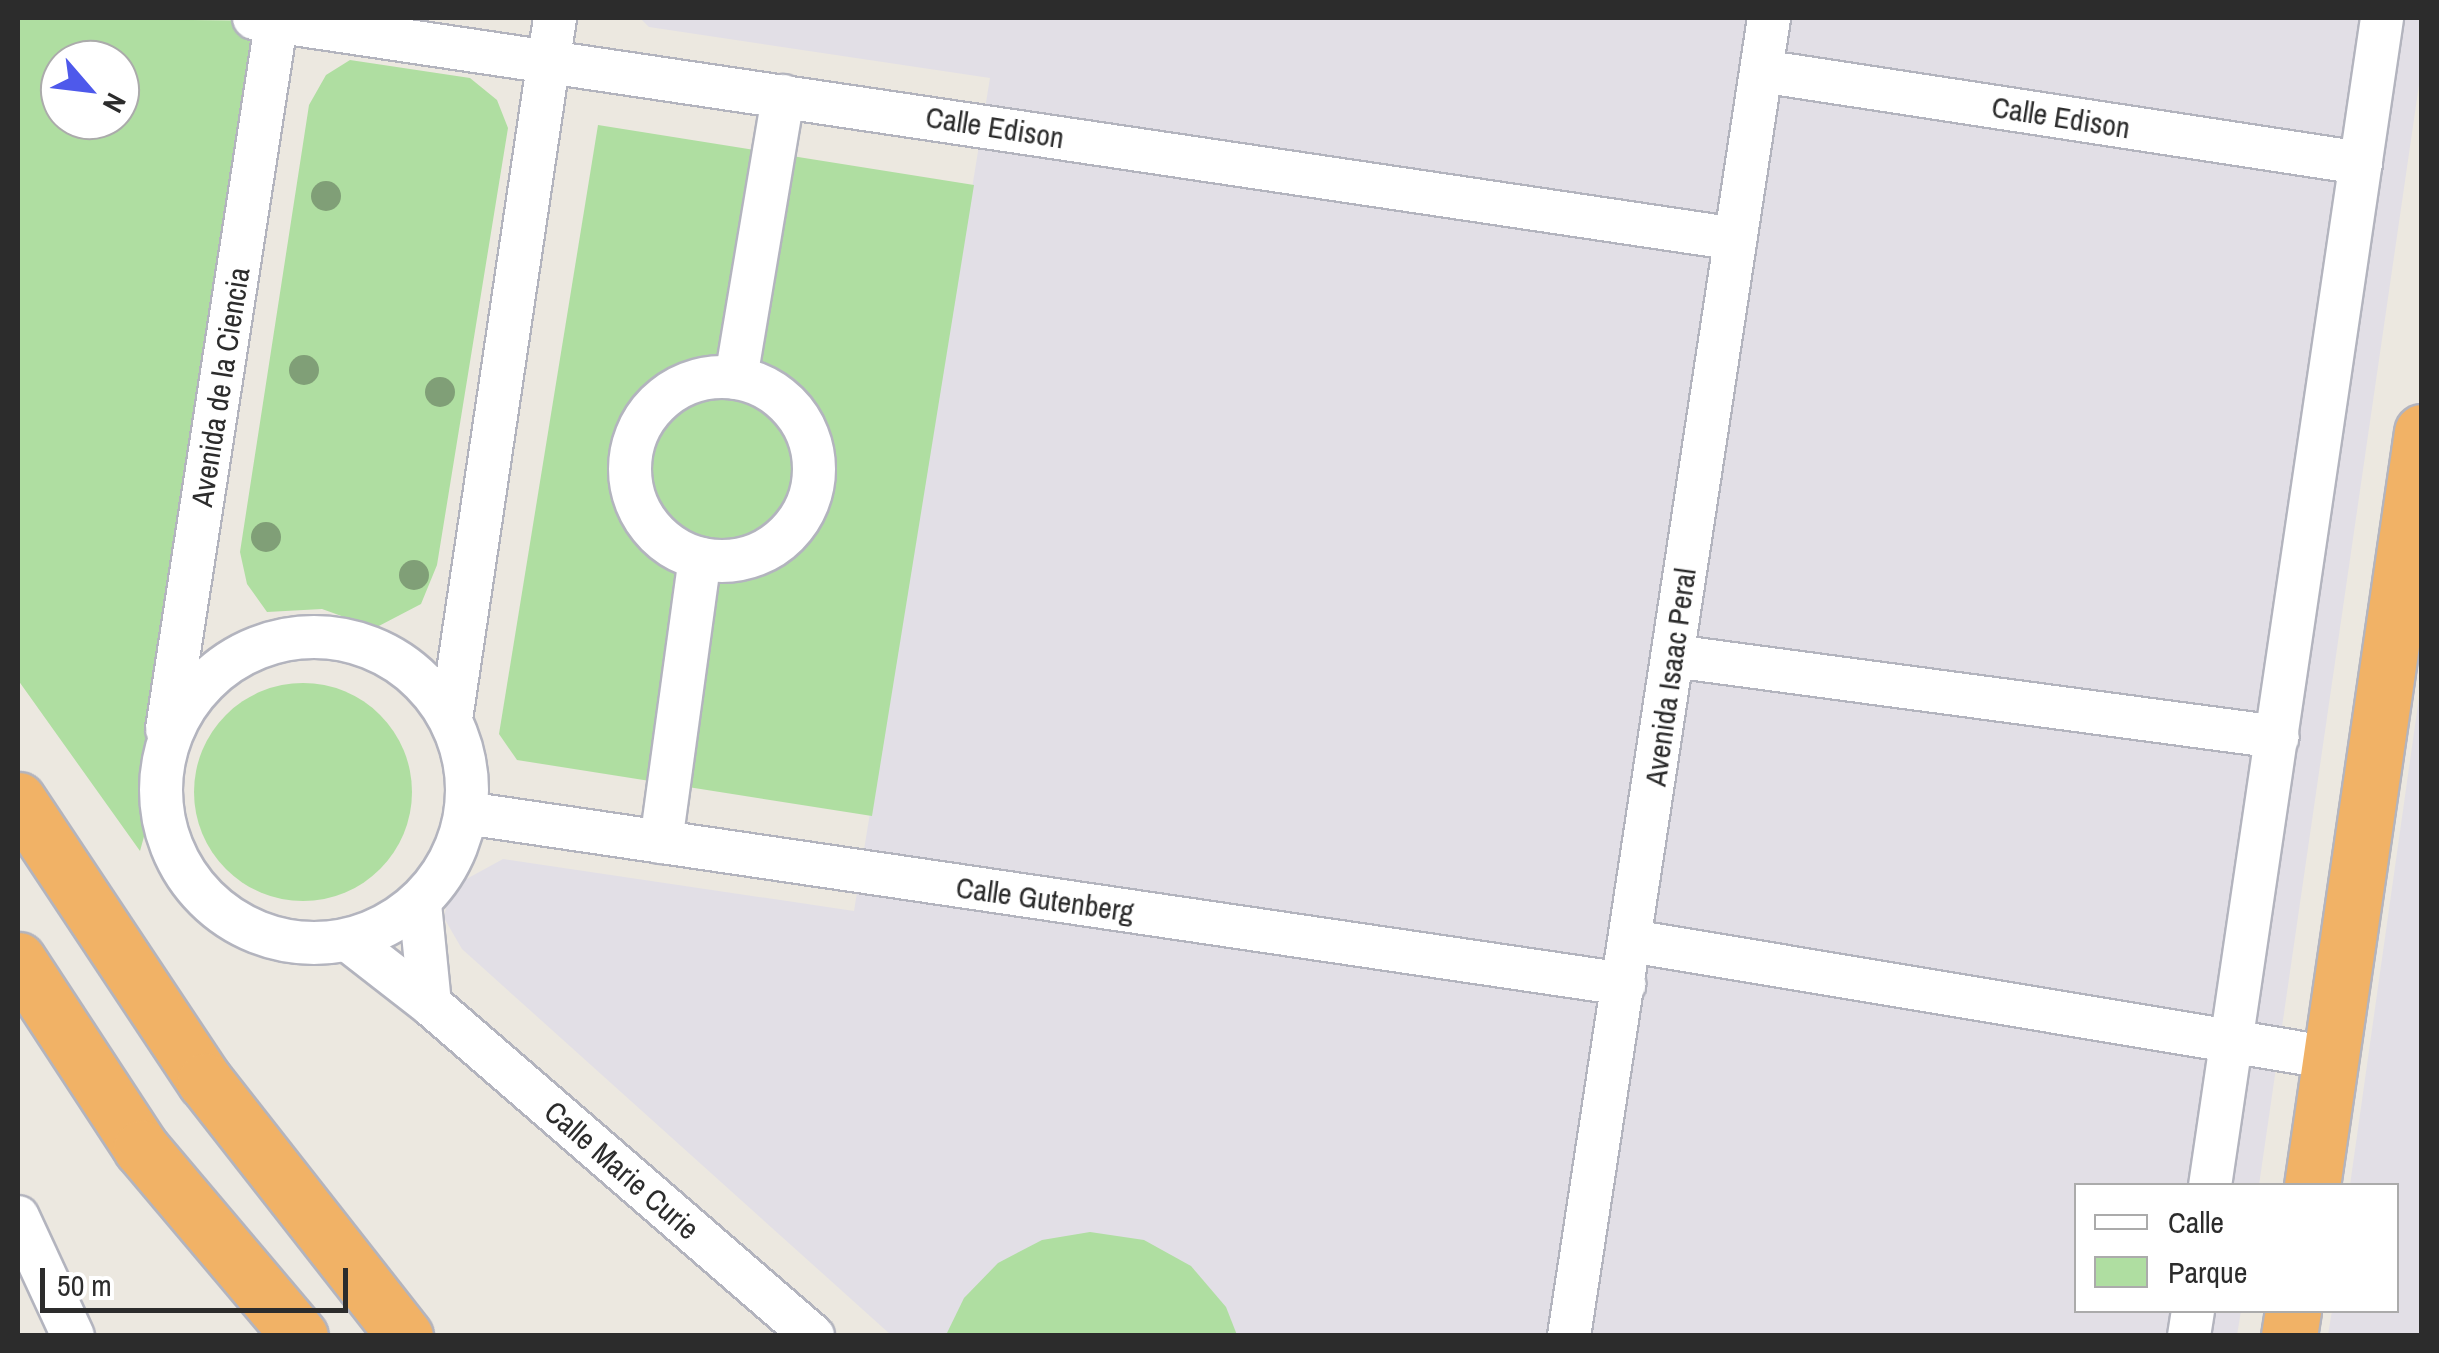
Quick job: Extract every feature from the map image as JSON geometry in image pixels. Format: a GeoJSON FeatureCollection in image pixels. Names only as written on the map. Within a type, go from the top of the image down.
{"type":"FeatureCollection","features":[{"type":"Feature","properties":{"kind":"highway"},"geometry":{"type":"LineString","coordinates":[[2312,1183],[2422,432]]}},
{"type":"Feature","properties":{"kind":"highway"},"geometry":{"type":"LineString","coordinates":[[18,760],[72,885]]}},
{"type":"Feature","properties":{"kind":"highway"},"geometry":{"type":"LineString","coordinates":[[18,800],[204,1081],[405,1336]]}},
{"type":"Feature","properties":{"kind":"highway"},"geometry":{"type":"LineString","coordinates":[[18,960],[141,1148],[300,1336]]}},
{"type":"Feature","properties":{"kind":"street"},"geometry":{"type":"LineString","coordinates":[[451,719],[555,18]]}},
{"type":"Feature","properties":{"kind":"street","name":"Avenida Isaac Peral"},"geometry":{"type":"LineString","coordinates":[[1568,1336],[1769,18]]}},
{"type":"Feature","properties":{"kind":"street"},"geometry":{"type":"LineString","coordinates":[[2210,1183],[2382,18]]}},
{"type":"Feature","properties":{"kind":"street","name":"Calle Edison"},"geometry":{"type":"LineString","coordinates":[[269,19],[1736,238]]}},
{"type":"Feature","properties":{"kind":"street","name":"Avenida de la Ciencia"},"geometry":{"type":"LineString","coordinates":[[163,758],[269,19]]}},
{"type":"Feature","properties":{"kind":"street","name":"Calle Edison"},"geometry":{"type":"LineString","coordinates":[[1760,71],[2361,163]]}},
{"type":"Feature","properties":{"kind":"street"},"geometry":{"type":"LineString","coordinates":[[736,378],[783,96]]}},
{"type":"Feature","properties":{"kind":"street"},"geometry":{"type":"LineString","coordinates":[[736,378],[785,400],[805,426],[812,488],[802,516],[758,554],[700,559],[651,528],[630,474],[633,445],[667,395],[695,380],[736,378]]}},
{"type":"Feature","properties":{"kind":"street"},"geometry":{"type":"LineString","coordinates":[[661,842],[700,559]]}},
{"type":"Feature","properties":{"kind":"street"},"geometry":{"type":"LineString","coordinates":[[294,637],[341,638],[385,653],[424,681],[451,719],[466,765],[466,813],[450,862],[420,903],[349,941],[284,940],[253,932],[212,906],[181,869],[163,824],[163,758],[180,714],[210,677],[249,650],[294,637]]}},
{"type":"Feature","properties":{"kind":"street"},"geometry":{"type":"LineString","coordinates":[[1673,656],[2278,737]]}},
{"type":"Feature","properties":{"kind":"street","name":"Calle Gutenberg"},"geometry":{"type":"LineString","coordinates":[[466,813],[1624,984]]}},
{"type":"Feature","properties":{"kind":"street"},"geometry":{"type":"LineString","coordinates":[[420,903],[430,1004]]}},
{"type":"Feature","properties":{"kind":"street","name":"Calle Marie Curie"},"geometry":{"type":"LineString","coordinates":[[349,941],[430,1004],[814,1336]]}},
{"type":"Feature","properties":{"kind":"street"},"geometry":{"type":"LineString","coordinates":[[1630,941],[2332,1058]]}},
{"type":"Feature","properties":{"kind":"street"},"geometry":{"type":"LineString","coordinates":[[18,1216],[73,1336]]}},
{"type":"Feature","properties":{"kind":"shaded area"},"geometry":{"type":"Polygon","coordinates":[[[640,18],[2421,18],[2421,71],[2259,1183],[2074,1183],[2074,1313],[2241,1313],[2237,1335],[891,1335],[462,949],[444,918],[450,888],[503,859],[854,911],[990,78],[649,27],[640,18]]]}},
{"type":"Feature","properties":{"kind":"shaded area"},"geometry":{"type":"Polygon","coordinates":[[[2421,683],[2421,1335],[2328,1335],[2332,1313],[2399,1313],[2399,1183],[2350,1183],[2421,683]]]}},
{"type":"Feature","properties":{"kind":"green space"},"geometry":{"type":"Polygon","coordinates":[[[18,18],[276,21],[161,775],[140,851],[18,680],[18,18]]]}},
{"type":"Feature","properties":{"kind":"green space"},"geometry":{"type":"Polygon","coordinates":[[[350,60],[470,78],[497,100],[508,128],[437,565],[421,604],[375,628],[322,609],[267,612],[247,584],[240,552],[309,105],[326,75],[350,60]]]}},
{"type":"Feature","properties":{"kind":"green space"},"geometry":{"type":"Polygon","coordinates":[[[598,125],[974,185],[872,816],[517,760],[499,734],[598,125]]]}},
{"type":"Feature","properties":{"kind":"green space"},"geometry":{"type":"Polygon","coordinates":[[[303,683],[345,691],[380,715],[404,750],[412,792],[404,834],[380,869],[345,893],[303,901],[261,893],[226,869],[202,834],[194,792],[202,750],[226,715],[261,691],[303,683]]]}},
{"type":"Feature","properties":{"kind":"green space"},"geometry":{"type":"Polygon","coordinates":[[[1090,1232],[1144,1240],[1191,1266],[1226,1307],[1237,1335],[946,1335],[964,1298],[998,1263],[1042,1240],[1090,1232]]]}}]}
